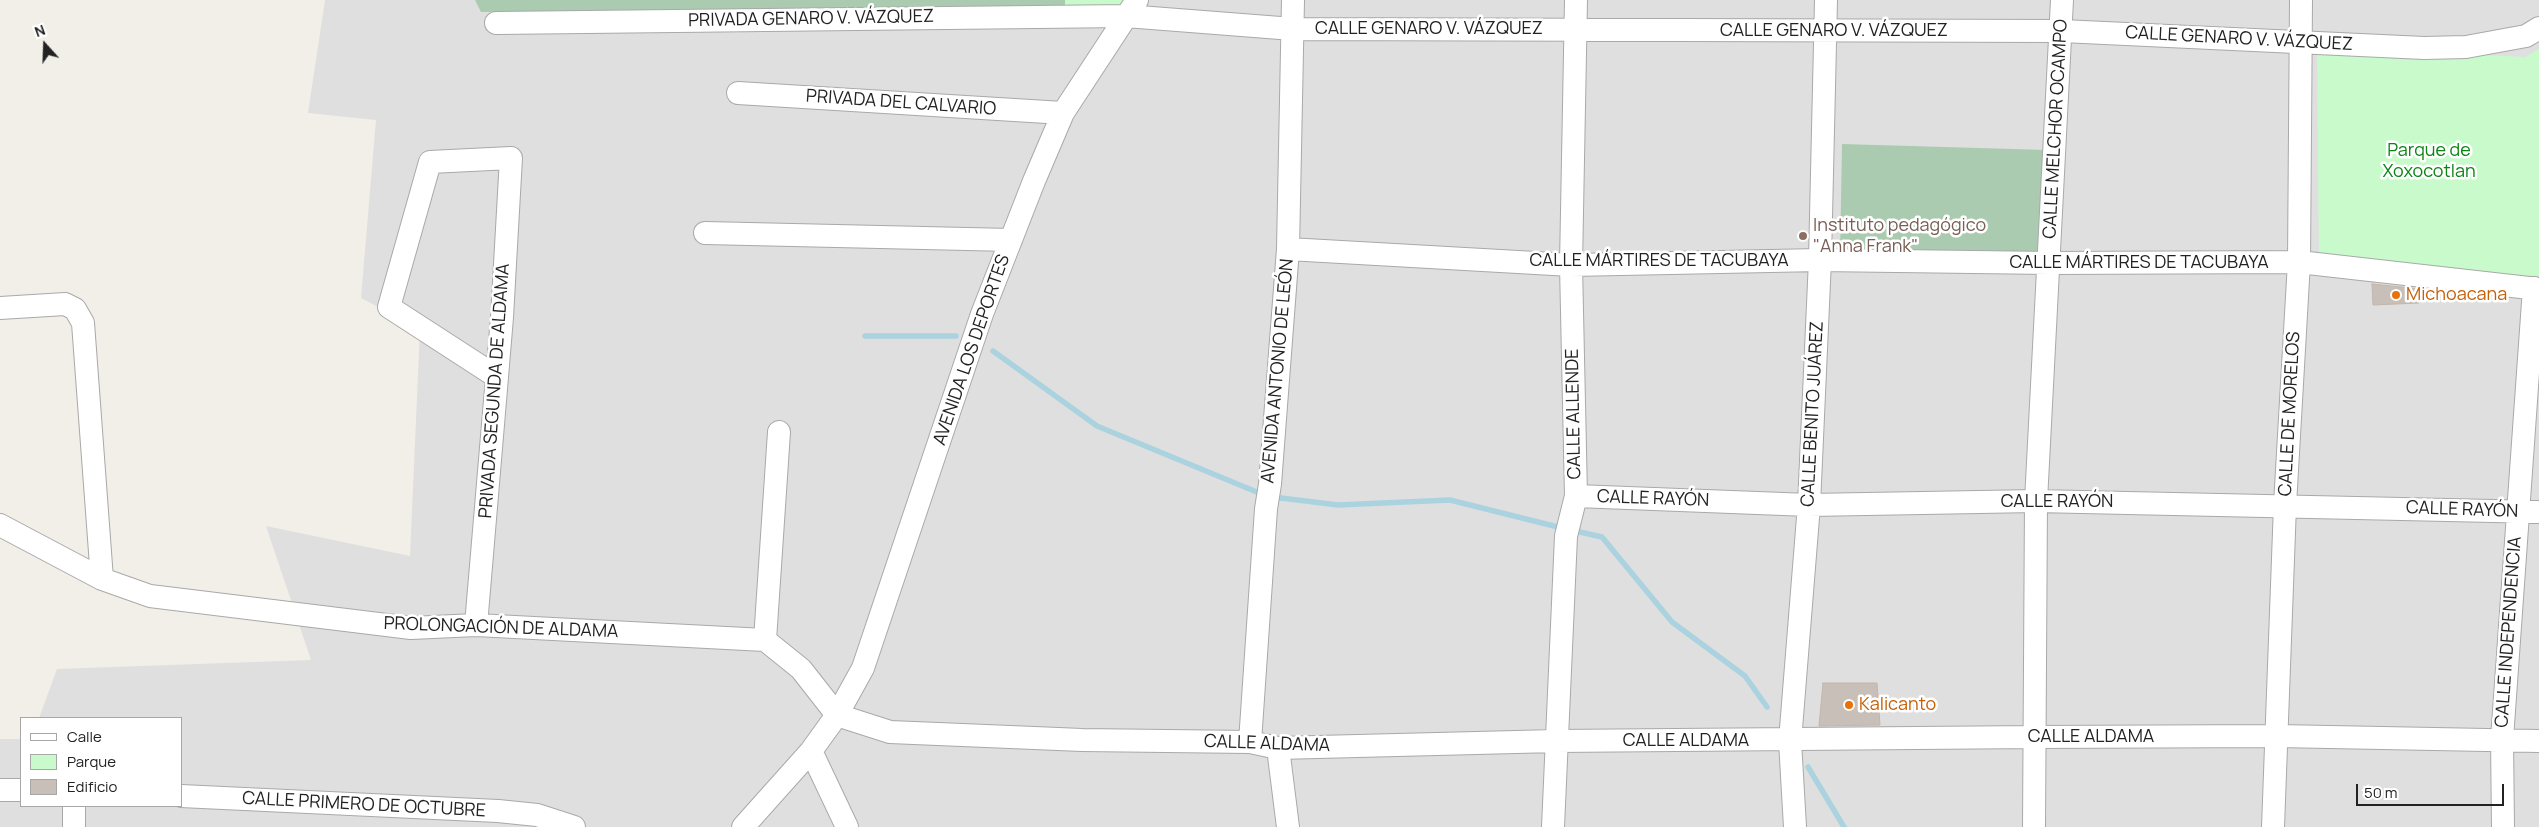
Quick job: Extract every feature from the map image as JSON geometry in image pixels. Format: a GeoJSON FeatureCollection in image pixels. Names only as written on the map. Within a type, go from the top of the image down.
{"type":"FeatureCollection","features":[{"type":"Feature","properties":{"kind":"street","name":"AVENIDA ANTONIO DE LEÓN"},"geometry":{"type":"LineString","coordinates":[[1250,742],[1266,509],[1270,484],[1288,249],[1293,0]]}},
{"type":"Feature","properties":{"kind":"street","name":"CALLE ALLENDE"},"geometry":{"type":"LineString","coordinates":[[1554,827],[1556,741],[1566,536],[1574,504],[1571,265],[1576,0]]}},
{"type":"Feature","properties":{"kind":"street","name":"CALLE BENITO JUÁREZ"},"geometry":{"type":"LineString","coordinates":[[1795,827],[1790,741],[1809,505],[1820,260],[1827,32],[1826,0]]}},
{"type":"Feature","properties":{"kind":"street","name":"CALLE MELCHOR OCAMPO"},"geometry":{"type":"LineString","coordinates":[[2034,827],[2036,501],[2050,264],[2062,0]]}},
{"type":"Feature","properties":{"kind":"street","name":"CALLE DE MORELOS"},"geometry":{"type":"LineString","coordinates":[[2273,827],[2278,736],[2285,505],[2299,262],[2301,0]]}},
{"type":"Feature","properties":{"kind":"street","name":"CALLE GENARO V. VÁZQUEZ"},"geometry":{"type":"LineString","coordinates":[[1132,8],[1293,29],[1575,29],[1827,32],[2062,31],[2424,48],[2466,46],[2526,36],[2539,28]]}},
{"type":"Feature","properties":{"kind":"street","name":"PRIVADA GENARO V. VÁZQUEZ"},"geometry":{"type":"LineString","coordinates":[[496,23],[1132,8]]}},
{"type":"Feature","properties":{"kind":"street","name":"AVENIDA LOS DEPORTES"},"geometry":{"type":"LineString","coordinates":[[744,827],[811,751],[837,715],[863,668],[982,314],[1011,240],[1063,113],[1132,8]]}},
{"type":"Feature","properties":{"kind":"street","name":"PRIVADA DEL CALVARIO"},"geometry":{"type":"LineString","coordinates":[[738,93],[1063,113]]}},
{"type":"Feature","properties":{"kind":"street","name":"PRIVADA SEGUNDA DE ALDAMA"},"geometry":{"type":"LineString","coordinates":[[476,625],[498,377],[510,158],[430,162],[389,307],[498,377]]}},
{"type":"Feature","properties":{"kind":"street"},"geometry":{"type":"LineString","coordinates":[[705,233],[1011,240]]}},
{"type":"Feature","properties":{"kind":"street","name":"CALLE MÁRTIRES DE TACUBAYA"},"geometry":{"type":"LineString","coordinates":[[1288,249],[1571,265],[1820,260],[2050,264],[2299,262],[2536,288]]}},
{"type":"Feature","properties":{"kind":"street","name":"CALLE INDEPENDENCIA"},"geometry":{"type":"LineString","coordinates":[[2503,827],[2502,739],[2517,512],[2536,288]]}},
{"type":"Feature","properties":{"kind":"street"},"geometry":{"type":"LineString","coordinates":[[0,308],[65,304],[74,309],[84,324],[102,579]]}},
{"type":"Feature","properties":{"kind":"street"},"geometry":{"type":"LineString","coordinates":[[779,432],[765,640],[801,669],[837,715]]}},
{"type":"Feature","properties":{"kind":"street","name":"CALLE RAYÓN"},"geometry":{"type":"LineString","coordinates":[[1574,504],[1809,505],[2036,501],[2539,512]]}},
{"type":"Feature","properties":{"kind":"street","name":"PROLONGACIÓN DE ALDAMA"},"geometry":{"type":"LineString","coordinates":[[0,525],[102,579],[150,596],[411,628],[476,625],[765,640]]}},
{"type":"Feature","properties":{"kind":"street","name":"CALLE ALDAMA"},"geometry":{"type":"LineString","coordinates":[[837,715],[890,732],[1082,740],[1250,742],[1278,748],[1556,741],[1790,741],[2036,737],[2278,736],[2539,741]]}},
{"type":"Feature","properties":{"kind":"street"},"geometry":{"type":"LineString","coordinates":[[1278,748],[1288,827]]}},
{"type":"Feature","properties":{"kind":"street"},"geometry":{"type":"LineString","coordinates":[[811,751],[847,827]]}},
{"type":"Feature","properties":{"kind":"street"},"geometry":{"type":"LineString","coordinates":[[0,790],[20,790]]}},
{"type":"Feature","properties":{"kind":"street","name":"CALLE PRIMERO DE OCTUBRE"},"geometry":{"type":"LineString","coordinates":[[182,796],[498,811],[537,815],[574,827]]}},
{"type":"Feature","properties":{"kind":"street"},"geometry":{"type":"LineString","coordinates":[[74,807],[74,827]]}},
{"type":"Feature","properties":{"kind":"shaded area"},"geometry":{"type":"Polygon","coordinates":[[[325,0],[2539,0],[2539,827],[0,827],[0,739],[20,739],[20,807],[182,807],[182,717],[39,717],[57,669],[311,660],[266,526],[410,556],[420,329],[361,298],[376,120],[308,113],[325,0]]]}},
{"type":"Feature","properties":{"kind":"green space"},"geometry":{"type":"Polygon","coordinates":[[[475,0],[1065,0],[1065,6],[481,12],[475,0]]]}},
{"type":"Feature","properties":{"kind":"green space"},"geometry":{"type":"Polygon","coordinates":[[[1065,0],[1137,0],[1126,16],[1065,6],[1065,0]]]}},
{"type":"Feature","properties":{"kind":"green space","name":"Parque de Xoxocotlan"},"geometry":{"type":"Polygon","coordinates":[[[2539,49],[2539,276],[2319,264],[2317,52],[2421,52],[2525,57],[2539,49]]]}},
{"type":"Feature","properties":{"kind":"green space"},"geometry":{"type":"Polygon","coordinates":[[[1842,144],[2047,150],[2043,258],[1840,255],[1842,144]]]}},
{"type":"Feature","properties":{"kind":"building","name":"Michoacana"},"geometry":{"type":"Polygon","coordinates":[[[2372,284],[2420,289],[2419,303],[2373,305],[2372,284]]]}},
{"type":"Feature","properties":{"kind":"building","name":"Kalicanto"},"geometry":{"type":"Polygon","coordinates":[[[1823,683],[1877,683],[1880,725],[1819,726],[1823,683]]]}},
{"type":"Feature","properties":{"kind":"waterway"},"geometry":{"type":"LineString","coordinates":[[865,336],[956,336]]}},
{"type":"Feature","properties":{"kind":"waterway"},"geometry":{"type":"LineString","coordinates":[[993,351],[1097,426],[1264,495]]}},
{"type":"Feature","properties":{"kind":"waterway"},"geometry":{"type":"LineString","coordinates":[[1273,497],[1338,505],[1450,500],[1562,528]]}},
{"type":"Feature","properties":{"kind":"waterway"},"geometry":{"type":"LineString","coordinates":[[1571,530],[1602,537],[1672,622],[1745,676],[1767,707]]}},
{"type":"Feature","properties":{"kind":"waterway"},"geometry":{"type":"LineString","coordinates":[[1808,767],[1844,827]]}},
{"type":"Feature","properties":{"kind":"place","name":"Instituto pedagógico \"Anna Frank\""},"geometry":{"type":"Point","coordinates":[1803,236]}},
{"type":"Feature","properties":{"kind":"place","name":"Michoacana"},"geometry":{"type":"Point","coordinates":[2396,295]}},
{"type":"Feature","properties":{"kind":"place","name":"Kalicanto"},"geometry":{"type":"Point","coordinates":[1849,705]}}]}
